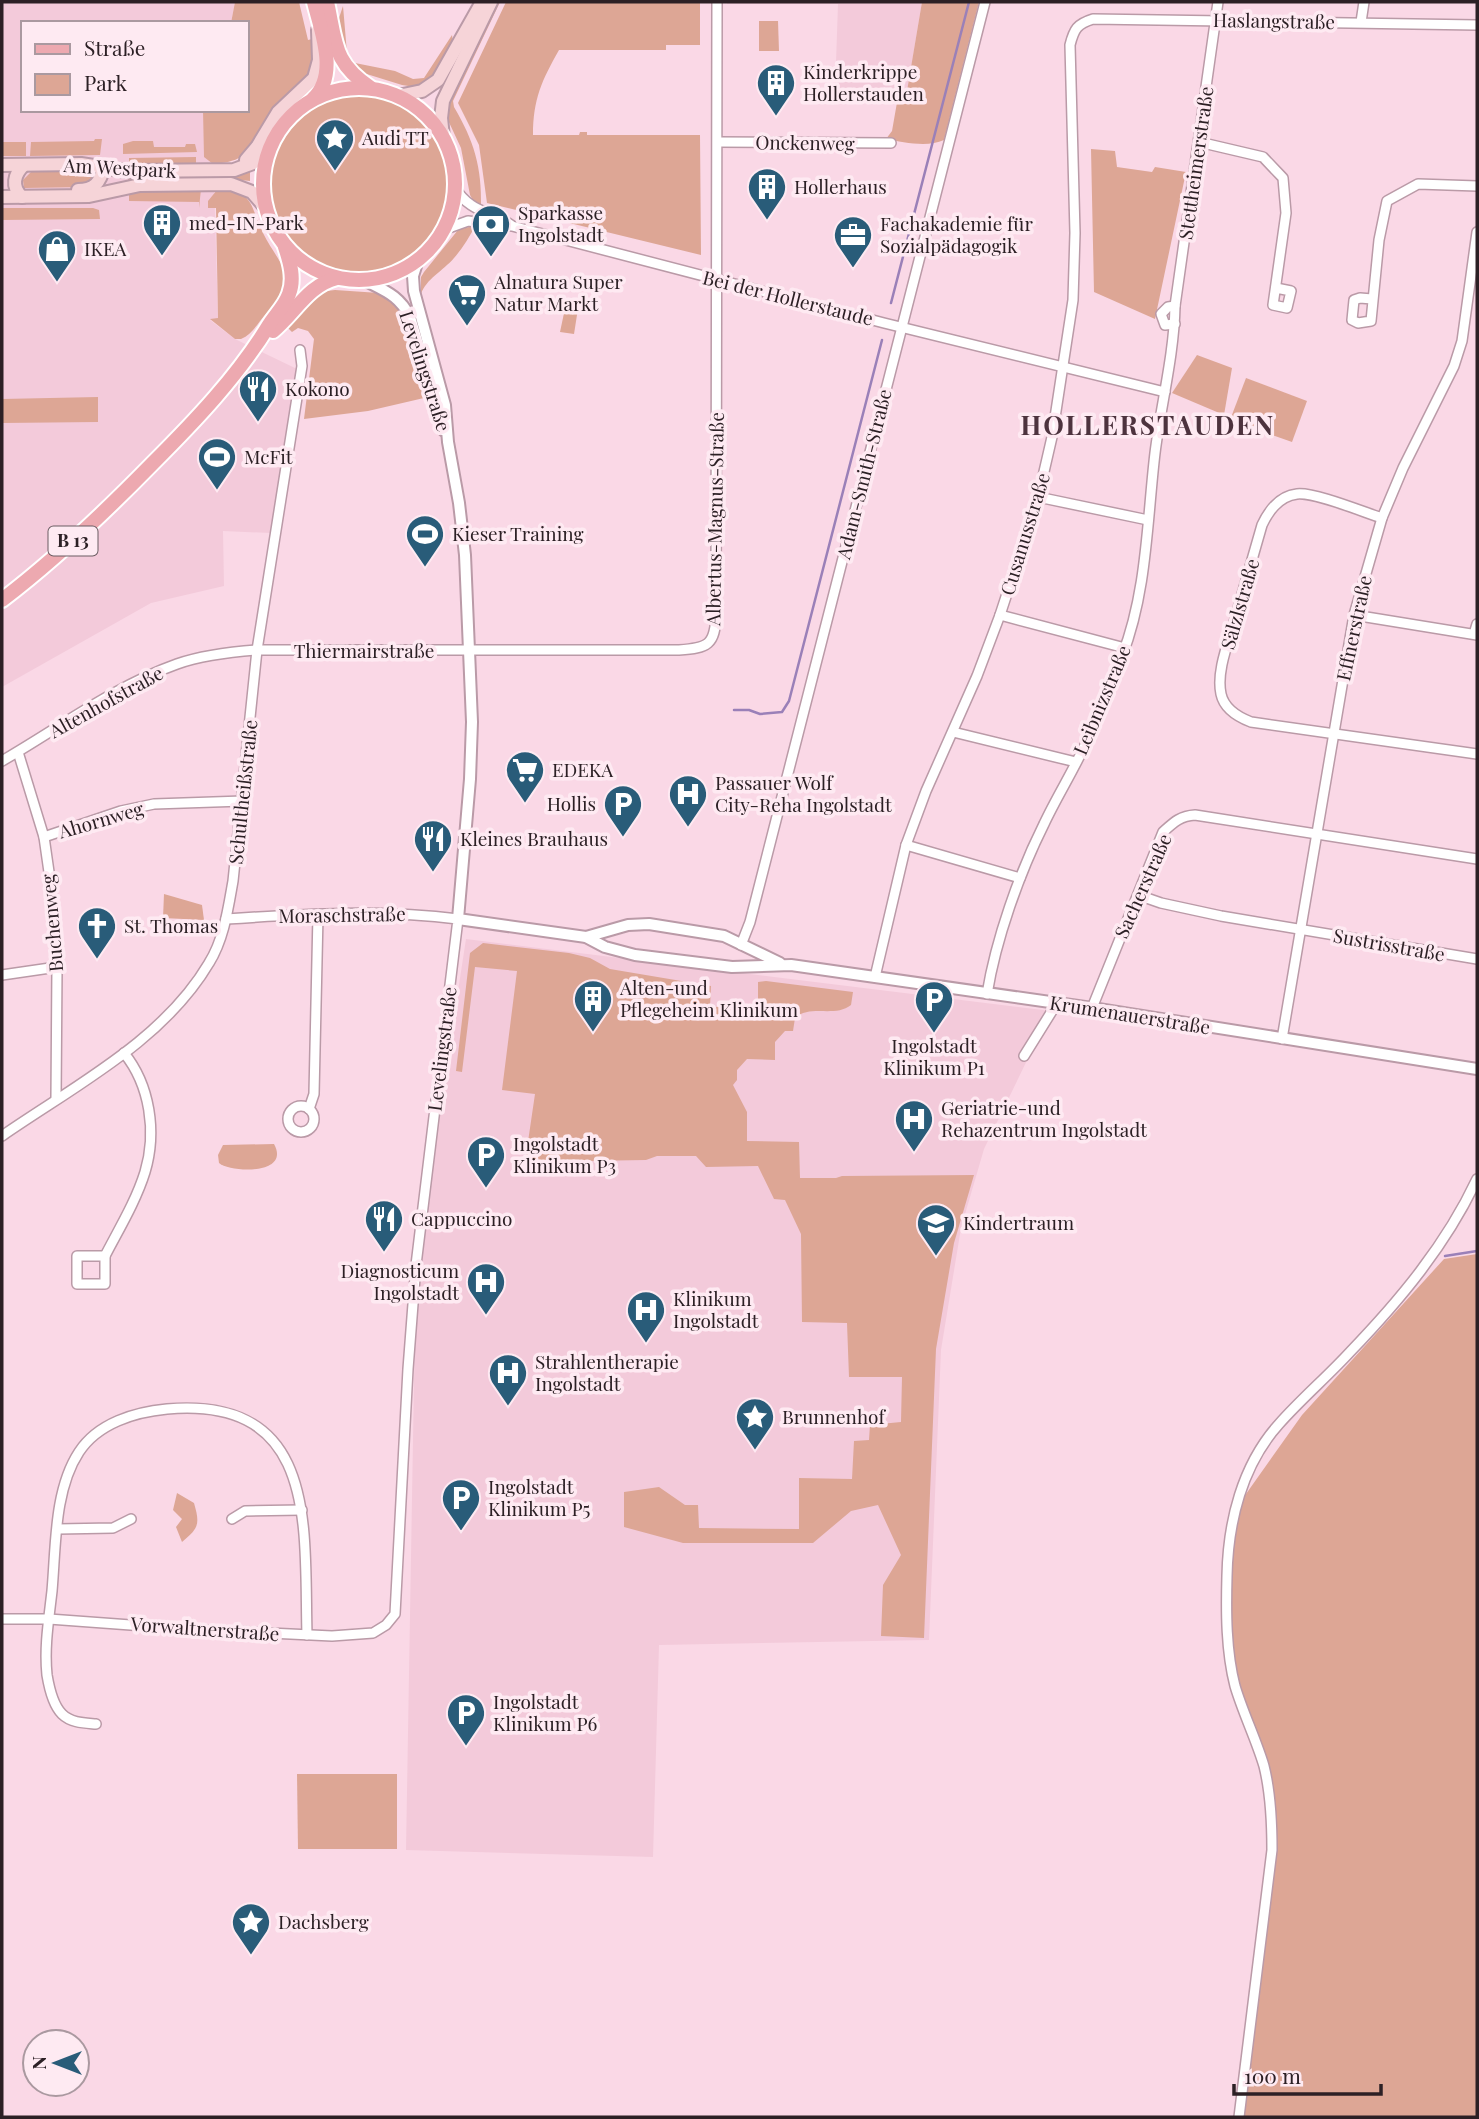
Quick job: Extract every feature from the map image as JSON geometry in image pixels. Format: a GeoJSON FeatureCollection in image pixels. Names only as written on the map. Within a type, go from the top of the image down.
{"type":"FeatureCollection","features":[{"type":"Feature","properties":{"kind":"main road"},"geometry":{"type":"LineString","coordinates":[[312,99],[322,88],[327,72],[314,2]]}},
{"type":"Feature","properties":{"kind":"main road"},"geometry":{"type":"LineString","coordinates":[[327,2],[341,61],[350,72],[372,88]]}},
{"type":"Feature","properties":{"kind":"main road"},"geometry":{"type":"LineString","coordinates":[[398,96],[422,91],[438,80],[482,2]]}},
{"type":"Feature","properties":{"kind":"main road","name":"B 13"},"geometry":{"type":"LineString","coordinates":[[285,246],[312,268],[337,278],[364,280],[390,275],[418,260],[433,245],[443,230],[453,205],[455,188],[453,161],[443,136],[443,101],[491,2]]}},
{"type":"Feature","properties":{"kind":"main road"},"geometry":{"type":"LineString","coordinates":[[224,170],[250,156],[278,112],[314,78],[318,66],[318,20]]}},
{"type":"Feature","properties":{"kind":"main road","name":"B 13"},"geometry":{"type":"LineString","coordinates":[[2,600],[56,556],[125,491],[213,399],[263,337],[286,301],[292,287],[291,267],[285,246],[265,207],[263,180],[271,145],[291,116],[312,99],[345,88],[372,88],[398,96],[420,109],[443,136]]}},
{"type":"Feature","properties":{"kind":"main road","name":"Am Westpark"},"geometry":{"type":"LineString","coordinates":[[2,165],[81,164],[126,171],[224,170],[244,168],[271,145]]}},
{"type":"Feature","properties":{"kind":"main road"},"geometry":{"type":"LineString","coordinates":[[22,197],[15,182],[18,170],[24,165]]}},
{"type":"Feature","properties":{"kind":"main road"},"geometry":{"type":"LineString","coordinates":[[44,197],[93,188],[104,167]]}},
{"type":"Feature","properties":{"kind":"main road","name":"Am Westpark"},"geometry":{"type":"LineString","coordinates":[[2,197],[103,195],[140,185],[231,184],[252,192],[265,207]]}},
{"type":"Feature","properties":{"kind":"main road","name":"B 13"},"geometry":{"type":"LineString","coordinates":[[263,337],[277,328],[313,290],[337,278]]}},
{"type":"Feature","properties":{"kind":"street"},"geometry":{"type":"LineString","coordinates":[[716,280],[717,2]]}},
{"type":"Feature","properties":{"kind":"street","name":"Adam-Smith-Straße"},"geometry":{"type":"LineString","coordinates":[[741,945],[750,922],[985,2]]}},
{"type":"Feature","properties":{"kind":"street","name":"Stettheimerstraße"},"geometry":{"type":"LineString","coordinates":[[1166,392],[1175,324],[1165,324],[1161,314],[1168,307],[1175,306],[1218,2]]}},
{"type":"Feature","properties":{"kind":"street"},"geometry":{"type":"LineString","coordinates":[[1361,22],[1364,2]]}},
{"type":"Feature","properties":{"kind":"street","name":"Haslangstraße"},"geometry":{"type":"LineString","coordinates":[[1074,29],[1080,23],[1093,19],[1477,25]]}},
{"type":"Feature","properties":{"kind":"street","name":"Cusanusstraße"},"geometry":{"type":"LineString","coordinates":[[875,976],[905,845],[1000,615],[1038,497],[1052,437],[1073,300],[1075,233],[1070,44],[1074,29]]}},
{"type":"Feature","properties":{"kind":"street","name":"Onckenweg"},"geometry":{"type":"LineString","coordinates":[[718,142],[891,143]]}},
{"type":"Feature","properties":{"kind":"street"},"geometry":{"type":"LineString","coordinates":[[1199,142],[1263,157],[1283,178],[1286,213],[1276,288]]}},
{"type":"Feature","properties":{"kind":"street"},"geometry":{"type":"LineString","coordinates":[[1372,299],[1387,201],[1418,184],[1477,186]]}},
{"type":"Feature","properties":{"kind":"street","name":"Bei der Hollerstaude"},"geometry":{"type":"LineString","coordinates":[[455,188],[470,206],[512,226]]}},
{"type":"Feature","properties":{"kind":"street","name":"Bei der Hollerstaude"},"geometry":{"type":"LineString","coordinates":[[443,230],[468,221],[512,226],[716,280],[1166,392]]}},
{"type":"Feature","properties":{"kind":"street","name":"Effnerstraße"},"geometry":{"type":"LineString","coordinates":[[1282,1039],[1354,615],[1382,518],[1403,468],[1454,366],[1462,341],[1475,268],[1477,232]]}},
{"type":"Feature","properties":{"kind":"street","name":"Levelingstraße"},"geometry":{"type":"LineString","coordinates":[[360,1635],[373,1633],[386,1625],[396,1608],[415,1274],[458,919],[470,779],[470,650],[462,521],[448,442],[445,405],[414,291],[418,260]]}},
{"type":"Feature","properties":{"kind":"street","name":"Levelingstraße"},"geometry":{"type":"LineString","coordinates":[[364,280],[392,294],[403,303],[410,317],[435,408],[448,442]]}},
{"type":"Feature","properties":{"kind":"street","name":"Albertus-Magnus-Straße"},"geometry":{"type":"LineString","coordinates":[[470,650],[679,650],[698,649],[710,643],[715,634],[716,615],[716,280]]}},
{"type":"Feature","properties":{"kind":"street","name":"Schultheißstraße"},"geometry":{"type":"LineString","coordinates":[[2,1136],[124,1052],[157,1026],[210,962],[226,919],[243,801],[257,650],[302,366],[300,350]]}},
{"type":"Feature","properties":{"kind":"street","name":"Leibnizstraße"},"geometry":{"type":"LineString","coordinates":[[987,994],[1020,878],[1042,827],[1089,737],[1125,648],[1136,606],[1155,451],[1166,392]]}},
{"type":"Feature","properties":{"kind":"street","name":"Sälzlstraße"},"geometry":{"type":"LineString","coordinates":[[1333,733],[1239,718],[1226,706],[1221,696],[1224,661],[1262,525],[1270,510],[1280,500],[1297,494],[1311,496],[1382,518]]}},
{"type":"Feature","properties":{"kind":"street"},"geometry":{"type":"LineString","coordinates":[[1038,497],[1148,520]]}},
{"type":"Feature","properties":{"kind":"street"},"geometry":{"type":"LineString","coordinates":[[1000,615],[1125,648]]}},
{"type":"Feature","properties":{"kind":"street"},"geometry":{"type":"LineString","coordinates":[[1354,615],[1476,635],[1477,624]]}},
{"type":"Feature","properties":{"kind":"street","name":"Thiermairstraße"},"geometry":{"type":"LineString","coordinates":[[257,650],[470,650]]}},
{"type":"Feature","properties":{"kind":"street","name":"Altenhofstraße"},"geometry":{"type":"LineString","coordinates":[[2,761],[136,681],[212,654],[257,650]]}},
{"type":"Feature","properties":{"kind":"street"},"geometry":{"type":"LineString","coordinates":[[953,732],[1076,762]]}},
{"type":"Feature","properties":{"kind":"street"},"geometry":{"type":"LineString","coordinates":[[1333,733],[1477,754]]}},
{"type":"Feature","properties":{"kind":"street","name":"Buchenweg"},"geometry":{"type":"LineString","coordinates":[[18,752],[44,836],[53,901],[57,967],[56,1099]]}},
{"type":"Feature","properties":{"kind":"street","name":"Ahornweg"},"geometry":{"type":"LineString","coordinates":[[44,836],[121,811],[154,804],[243,801]]}},
{"type":"Feature","properties":{"kind":"street","name":"Sacherstraße"},"geometry":{"type":"LineString","coordinates":[[1091,1008],[1163,832],[1185,816],[1195,815],[1317,832],[1477,859]]}},
{"type":"Feature","properties":{"kind":"street"},"geometry":{"type":"LineString","coordinates":[[905,845],[1020,878]]}},
{"type":"Feature","properties":{"kind":"street","name":"Sustrisstraße"},"geometry":{"type":"LineString","coordinates":[[1138,895],[1161,903],[1209,913],[1477,959]]}},
{"type":"Feature","properties":{"kind":"street","name":"Moraschstraße"},"geometry":{"type":"LineString","coordinates":[[226,919],[400,914],[458,919]]}},
{"type":"Feature","properties":{"kind":"street"},"geometry":{"type":"LineString","coordinates":[[309,1109],[314,1094],[318,915]]}},
{"type":"Feature","properties":{"kind":"street","name":"Krumenauerstraße"},"geometry":{"type":"LineString","coordinates":[[458,919],[586,937],[620,951],[733,967],[782,964],[875,976],[1477,1069]]}},
{"type":"Feature","properties":{"kind":"street","name":"Krumenauerstraße"},"geometry":{"type":"LineString","coordinates":[[586,937],[621,927],[649,924],[694,930],[724,936],[782,964]]}},
{"type":"Feature","properties":{"kind":"street"},"geometry":{"type":"LineString","coordinates":[[620,951],[616,937],[621,927]]}},
{"type":"Feature","properties":{"kind":"street"},"geometry":{"type":"LineString","coordinates":[[733,967],[738,960],[741,945]]}},
{"type":"Feature","properties":{"kind":"street"},"geometry":{"type":"LineString","coordinates":[[2,975],[57,967]]}},
{"type":"Feature","properties":{"kind":"street"},"geometry":{"type":"LineString","coordinates":[[1024,1056],[1057,1003]]}},
{"type":"Feature","properties":{"kind":"street"},"geometry":{"type":"LineString","coordinates":[[105,1256],[77,1256],[77,1284],[105,1284],[105,1256],[142,1181],[150,1143],[146,1092],[136,1068],[124,1052]]}},
{"type":"Feature","properties":{"kind":"street"},"geometry":{"type":"LineString","coordinates":[[1239,2117],[1272,1850],[1271,1808],[1264,1766],[1235,1685],[1227,1632],[1227,1573],[1233,1521],[1244,1480],[1278,1425],[1351,1352],[1413,1282],[1436,1252],[1477,1179]]}},
{"type":"Feature","properties":{"kind":"street"},"geometry":{"type":"LineString","coordinates":[[96,1724],[79,1723],[62,1715],[52,1699],[47,1676],[47,1642],[58,1529],[63,1496],[71,1470],[79,1451],[93,1435],[115,1422],[136,1414],[199,1408],[232,1413],[263,1429],[274,1441],[292,1471],[302,1510],[307,1635]]}},
{"type":"Feature","properties":{"kind":"street"},"geometry":{"type":"LineString","coordinates":[[232,1519],[245,1511],[302,1510]]}},
{"type":"Feature","properties":{"kind":"street"},"geometry":{"type":"LineString","coordinates":[[58,1529],[113,1528],[131,1519]]}},
{"type":"Feature","properties":{"kind":"street","name":"Vorwaltnerstraße"},"geometry":{"type":"LineString","coordinates":[[2,1619],[49,1619],[307,1635],[360,1635]]}},
{"type":"Feature","properties":{"kind":"shaded area"},"geometry":{"type":"Polygon","coordinates":[[[2,2],[235,2],[231,21],[21,21],[21,112],[212,112],[218,319],[210,320],[235,339],[297,369],[271,533],[223,531],[224,586],[151,603],[2,687],[2,2]]]}},
{"type":"Feature","properties":{"kind":"shaded area"},"geometry":{"type":"Polygon","coordinates":[[[727,2],[922,2],[907,92],[835,92],[838,4],[727,2]]]}},
{"type":"Feature","properties":{"kind":"shaded area","name":"Klinikum Ingolstadt"},"geometry":{"type":"Polygon","coordinates":[[[466,939],[1051,1011],[984,1149],[961,1228],[941,1350],[929,1640],[659,1645],[653,1857],[406,1850],[416,1265],[466,939]]]}},
{"type":"Feature","properties":{"kind":"green space"},"geometry":{"type":"Polygon","coordinates":[[[235,2],[299,2],[308,40],[312,39],[312,64],[309,74],[270,115],[245,154],[238,159],[213,164],[204,157],[203,112],[248,112],[248,21],[231,21],[235,2]]]}},
{"type":"Feature","properties":{"kind":"green space"},"geometry":{"type":"Polygon","coordinates":[[[494,2],[500,2],[453,101],[475,155],[480,179],[481,207],[475,204],[470,195],[461,148],[447,118],[446,108],[494,2]]]}},
{"type":"Feature","properties":{"kind":"green space"},"geometry":{"type":"Polygon","coordinates":[[[506,2],[700,2],[700,45],[666,45],[666,50],[559,50],[540,90],[533,135],[579,135],[580,132],[587,132],[587,135],[700,135],[701,255],[487,203],[479,145],[458,103],[506,2]]]}},
{"type":"Feature","properties":{"kind":"green space"},"geometry":{"type":"Polygon","coordinates":[[[922,2],[979,2],[944,140],[923,144],[886,139],[892,131],[899,91],[907,91],[922,2]]]}},
{"type":"Feature","properties":{"kind":"green space"},"geometry":{"type":"Polygon","coordinates":[[[343,6],[347,53],[355,63],[395,71],[413,79],[424,78],[452,35],[453,42],[435,76],[415,87],[357,71],[343,52],[338,21],[343,6]]]}},
{"type":"Feature","properties":{"kind":"green space"},"geometry":{"type":"Polygon","coordinates":[[[759,21],[778,21],[779,51],[759,51],[759,21]]]}},
{"type":"Feature","properties":{"kind":"green space"},"geometry":{"type":"Polygon","coordinates":[[[359,93],[400,104],[428,126],[444,156],[448,189],[441,222],[423,249],[395,268],[357,274],[319,265],[292,245],[275,218],[269,186],[275,154],[291,125],[319,103],[359,93]]]}},
{"type":"Feature","properties":{"kind":"green space"},"geometry":{"type":"Polygon","coordinates":[[[102,139],[100,155],[30,156],[31,142],[102,139]]]}},
{"type":"Feature","properties":{"kind":"green space"},"geometry":{"type":"Polygon","coordinates":[[[153,141],[154,147],[185,147],[186,144],[195,144],[197,152],[123,154],[123,144],[153,141]]]}},
{"type":"Feature","properties":{"kind":"green space"},"geometry":{"type":"Polygon","coordinates":[[[2,142],[26,142],[26,156],[2,156],[2,142]]]}},
{"type":"Feature","properties":{"kind":"green space"},"geometry":{"type":"Polygon","coordinates":[[[1091,149],[1115,151],[1117,167],[1152,172],[1155,167],[1186,172],[1155,319],[1094,292],[1091,149]]]}},
{"type":"Feature","properties":{"kind":"green space"},"geometry":{"type":"Polygon","coordinates":[[[196,157],[196,165],[129,165],[129,158],[196,157]]]}},
{"type":"Feature","properties":{"kind":"green space"},"geometry":{"type":"Polygon","coordinates":[[[250,169],[250,181],[128,181],[128,177],[250,169]]]}},
{"type":"Feature","properties":{"kind":"green space"},"geometry":{"type":"Polygon","coordinates":[[[31,172],[84,172],[91,175],[92,180],[85,187],[24,188],[23,180],[31,172]]]}},
{"type":"Feature","properties":{"kind":"green space"},"geometry":{"type":"Polygon","coordinates":[[[201,189],[199,208],[199,202],[129,201],[129,192],[132,191],[201,189]]]}},
{"type":"Feature","properties":{"kind":"green space"},"geometry":{"type":"Polygon","coordinates":[[[217,190],[238,192],[249,201],[285,273],[284,291],[278,301],[252,331],[241,339],[235,339],[210,319],[218,318],[216,208],[208,208],[208,201],[217,190]]]}},
{"type":"Feature","properties":{"kind":"green space"},"geometry":{"type":"Polygon","coordinates":[[[2,208],[93,208],[99,210],[100,219],[2,220],[2,208]]]}},
{"type":"Feature","properties":{"kind":"green space"},"geometry":{"type":"Polygon","coordinates":[[[476,225],[450,263],[431,279],[421,294],[421,277],[424,272],[458,230],[476,225]]]}},
{"type":"Feature","properties":{"kind":"green space"},"geometry":{"type":"Polygon","coordinates":[[[335,290],[379,293],[402,309],[427,393],[424,398],[368,411],[304,419],[314,339],[308,331],[298,328],[292,332],[286,326],[313,298],[335,290]]]}},
{"type":"Feature","properties":{"kind":"green space"},"geometry":{"type":"Polygon","coordinates":[[[567,299],[579,302],[574,334],[560,332],[567,299]]]}},
{"type":"Feature","properties":{"kind":"green space"},"geometry":{"type":"Polygon","coordinates":[[[1197,355],[1232,368],[1224,415],[1172,393],[1197,355]]]}},
{"type":"Feature","properties":{"kind":"green space"},"geometry":{"type":"Polygon","coordinates":[[[1246,378],[1307,401],[1292,442],[1230,420],[1246,378]]]}},
{"type":"Feature","properties":{"kind":"green space"},"geometry":{"type":"Polygon","coordinates":[[[98,397],[98,422],[2,423],[2,399],[98,397]]]}},
{"type":"Feature","properties":{"kind":"green space"},"geometry":{"type":"Polygon","coordinates":[[[164,894],[202,905],[204,920],[163,918],[164,894]]]}},
{"type":"Feature","properties":{"kind":"green space"},"geometry":{"type":"Polygon","coordinates":[[[483,943],[569,953],[590,958],[610,969],[711,986],[710,1007],[758,1006],[758,982],[766,981],[853,992],[851,1005],[845,1009],[808,1012],[795,1018],[793,1031],[785,1031],[775,1042],[775,1060],[747,1059],[737,1070],[737,1080],[733,1085],[747,1112],[747,1141],[799,1142],[800,1178],[974,1175],[954,1243],[936,1349],[924,1638],[881,1636],[883,1585],[901,1555],[878,1505],[851,1511],[813,1543],[683,1543],[624,1527],[624,1492],[659,1487],[685,1505],[698,1505],[699,1528],[799,1529],[799,1478],[852,1479],[854,1441],[869,1440],[870,1425],[901,1422],[902,1377],[849,1377],[847,1323],[802,1322],[801,1234],[785,1200],[774,1199],[758,1166],[706,1167],[696,1156],[657,1156],[646,1160],[525,1162],[535,1094],[502,1090],[517,971],[475,967],[462,1072],[456,1071],[470,953],[483,943]]]}},
{"type":"Feature","properties":{"kind":"green space"},"geometry":{"type":"Polygon","coordinates":[[[274,1144],[277,1154],[274,1161],[267,1166],[246,1170],[219,1163],[218,1155],[223,1145],[274,1144]]]}},
{"type":"Feature","properties":{"kind":"green space"},"geometry":{"type":"Polygon","coordinates":[[[1477,1254],[1477,2117],[1242,2117],[1277,1847],[1275,1801],[1267,1763],[1243,1699],[1234,1657],[1231,1604],[1233,1547],[1241,1501],[1302,1415],[1444,1259],[1477,1254]]]}},
{"type":"Feature","properties":{"kind":"green space"},"geometry":{"type":"Polygon","coordinates":[[[177,1493],[194,1503],[197,1516],[195,1529],[182,1542],[176,1527],[182,1519],[173,1510],[177,1493]]]}},
{"type":"Feature","properties":{"kind":"green space"},"geometry":{"type":"Polygon","coordinates":[[[297,1774],[397,1774],[397,1849],[298,1849],[297,1774]]]}},
{"type":"Feature","properties":{"kind":"waterway"},"geometry":{"type":"LineString","coordinates":[[891,303],[969,2]]}},
{"type":"Feature","properties":{"kind":"waterway"},"geometry":{"type":"LineString","coordinates":[[734,710],[749,710],[760,714],[782,712],[789,701],[882,340]]}},
{"type":"Feature","properties":{"kind":"waterway"},"geometry":{"type":"LineString","coordinates":[[1445,1256],[1477,1251]]}},
{"type":"Feature","properties":{"kind":"place","name":"Kinderkrippe Hollerstauden"},"geometry":{"type":"Point","coordinates":[776,117]}},
{"type":"Feature","properties":{"kind":"place","name":"Audi TT"},"geometry":{"type":"Point","coordinates":[335,172]}},
{"type":"Feature","properties":{"kind":"place","name":"Hollerhaus"},"geometry":{"type":"Point","coordinates":[767,221]}},
{"type":"Feature","properties":{"kind":"place","name":"med-IN-Park"},"geometry":{"type":"Point","coordinates":[162,257]}},
{"type":"Feature","properties":{"kind":"place","name":"Sparkasse Ingolstadt"},"geometry":{"type":"Point","coordinates":[491,258]}},
{"type":"Feature","properties":{"kind":"place","name":"Fachakademie für Sozialpädagogik"},"geometry":{"type":"Point","coordinates":[853,269]}},
{"type":"Feature","properties":{"kind":"place","name":"IKEA"},"geometry":{"type":"Point","coordinates":[57,283]}},
{"type":"Feature","properties":{"kind":"place","name":"Alnatura Super Natur Markt"},"geometry":{"type":"Point","coordinates":[467,327]}},
{"type":"Feature","properties":{"kind":"place","name":"Kokono"},"geometry":{"type":"Point","coordinates":[258,423]}},
{"type":"Feature","properties":{"kind":"place","name":"McFit"},"geometry":{"type":"Point","coordinates":[217,491]}},
{"type":"Feature","properties":{"kind":"place","name":"Kieser Training"},"geometry":{"type":"Point","coordinates":[425,568]}},
{"type":"Feature","properties":{"kind":"place","name":"EDEKA"},"geometry":{"type":"Point","coordinates":[525,804]}},
{"type":"Feature","properties":{"kind":"place","name":"Passauer Wolf City-Reha Ingolstadt"},"geometry":{"type":"Point","coordinates":[688,828]}},
{"type":"Feature","properties":{"kind":"place","name":"Hollis"},"geometry":{"type":"Point","coordinates":[623,838]}},
{"type":"Feature","properties":{"kind":"place","name":"Kleines Brauhaus"},"geometry":{"type":"Point","coordinates":[433,873]}},
{"type":"Feature","properties":{"kind":"place","name":"St. Thomas"},"geometry":{"type":"Point","coordinates":[97,960]}},
{"type":"Feature","properties":{"kind":"place","name":"Alten-und Pflegeheim Klinikum"},"geometry":{"type":"Point","coordinates":[593,1033]}},
{"type":"Feature","properties":{"kind":"place","name":"Ingolstadt Klinikum P1"},"geometry":{"type":"Point","coordinates":[934,1034]}},
{"type":"Feature","properties":{"kind":"place","name":"Geriatrie-und Rehazentrum Ingolstadt"},"geometry":{"type":"Point","coordinates":[914,1153]}},
{"type":"Feature","properties":{"kind":"place","name":"Ingolstadt Klinikum P3"},"geometry":{"type":"Point","coordinates":[486,1189]}},
{"type":"Feature","properties":{"kind":"place","name":"Cappuccino"},"geometry":{"type":"Point","coordinates":[384,1253]}},
{"type":"Feature","properties":{"kind":"place","name":"Kindertraum"},"geometry":{"type":"Point","coordinates":[936,1257]}},
{"type":"Feature","properties":{"kind":"place","name":"Diagnosticum Ingolstadt"},"geometry":{"type":"Point","coordinates":[486,1316]}},
{"type":"Feature","properties":{"kind":"place","name":"Klinikum Ingolstadt"},"geometry":{"type":"Point","coordinates":[646,1344]}},
{"type":"Feature","properties":{"kind":"place","name":"Strahlentherapie Ingolstadt"},"geometry":{"type":"Point","coordinates":[508,1407]}},
{"type":"Feature","properties":{"kind":"place","name":"Brunnenhof"},"geometry":{"type":"Point","coordinates":[755,1451]}},
{"type":"Feature","properties":{"kind":"place","name":"Ingolstadt Klinikum P5"},"geometry":{"type":"Point","coordinates":[461,1532]}},
{"type":"Feature","properties":{"kind":"place","name":"Ingolstadt Klinikum P6"},"geometry":{"type":"Point","coordinates":[466,1747]}},
{"type":"Feature","properties":{"kind":"place","name":"Dachsberg"},"geometry":{"type":"Point","coordinates":[251,1956]}},
{"type":"Feature","properties":{"kind":"district","name":"HOLLERSTAUDEN"},"geometry":{"type":"Point","coordinates":[1148,426]}}]}
